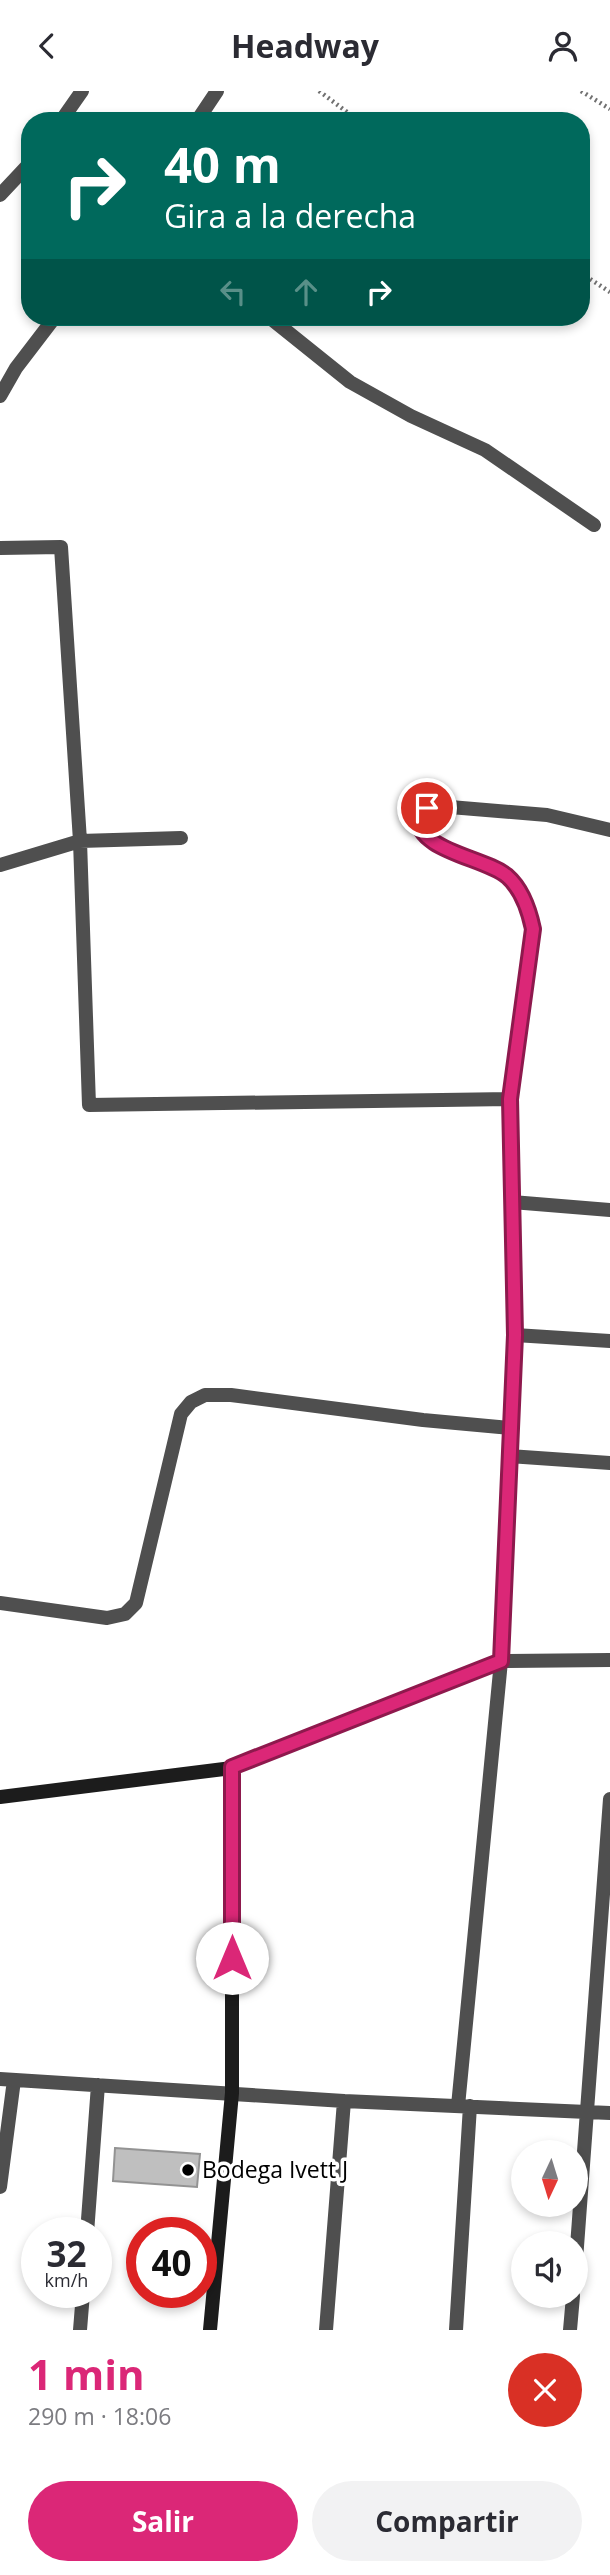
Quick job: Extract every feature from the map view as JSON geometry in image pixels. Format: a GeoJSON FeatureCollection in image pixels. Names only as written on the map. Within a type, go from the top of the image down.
{"type":"FeatureCollection","features":[{"type":"Feature","properties":{"kind":"street"},"geometry":{"type":"LineString","coordinates":[[67,112],[82,91]]}},
{"type":"Feature","properties":{"kind":"street"},"geometry":{"type":"LineString","coordinates":[[203,112],[218,91]]}},
{"type":"Feature","properties":{"kind":"street"},"geometry":{"type":"LineString","coordinates":[[0,195],[21,173]]}},
{"type":"Feature","properties":{"kind":"street"},"geometry":{"type":"LineString","coordinates":[[0,395],[16,368],[48,326]]}},
{"type":"Feature","properties":{"kind":"street"},"geometry":{"type":"LineString","coordinates":[[281,326],[350,382],[411,416],[485,450],[594,525]]}},
{"type":"Feature","properties":{"kind":"street"},"geometry":{"type":"LineString","coordinates":[[0,548],[61,547],[80,841],[89,1105],[510,1099]]}},
{"type":"Feature","properties":{"kind":"street"},"geometry":{"type":"LineString","coordinates":[[456,2330],[464,2106],[501,1661],[515,1335],[510,1099],[533,929],[529,911],[519,891],[506,875],[426,838],[419,828],[418,815],[427,808],[450,807],[547,815],[610,830]]}},
{"type":"Feature","properties":{"kind":"street"},"geometry":{"type":"LineString","coordinates":[[0,865],[80,841],[181,838]]}},
{"type":"Feature","properties":{"kind":"street"},"geometry":{"type":"LineString","coordinates":[[512,1202],[610,1210]]}},
{"type":"Feature","properties":{"kind":"street"},"geometry":{"type":"LineString","coordinates":[[515,1335],[610,1341]]}},
{"type":"Feature","properties":{"kind":"street"},"geometry":{"type":"LineString","coordinates":[[0,1603],[107,1618],[125,1614],[136,1603],[181,1414],[191,1402],[205,1395],[275,1399],[423,1420],[511,1428]]}},
{"type":"Feature","properties":{"kind":"street"},"geometry":{"type":"LineString","coordinates":[[509,1456],[610,1463]]}},
{"type":"Feature","properties":{"kind":"street"},"geometry":{"type":"LineString","coordinates":[[0,1797],[232,1767],[501,1661],[610,1660]]}},
{"type":"Feature","properties":{"kind":"street"},"geometry":{"type":"LineString","coordinates":[[210,2330],[232,2094],[232,1767]]}},
{"type":"Feature","properties":{"kind":"street"},"geometry":{"type":"LineString","coordinates":[[578,2231],[610,1799]]}},
{"type":"Feature","properties":{"kind":"street"},"geometry":{"type":"LineString","coordinates":[[0,2187],[7,2079],[344,2101],[610,2113]]}},
{"type":"Feature","properties":{"kind":"street"},"geometry":{"type":"LineString","coordinates":[[88,2217],[98,2085]]}},
{"type":"Feature","properties":{"kind":"street"},"geometry":{"type":"LineString","coordinates":[[326,2330],[344,2101]]}},
{"type":"Feature","properties":{"kind":"street"},"geometry":{"type":"LineString","coordinates":[[80,2330],[82,2308]]}},
{"type":"Feature","properties":{"kind":"street"},"geometry":{"type":"LineString","coordinates":[[570,2330],[572,2308]]}},
{"type":"Feature","properties":{"kind":"path"},"geometry":{"type":"LineString","coordinates":[[319,91],[347,112]]}},
{"type":"Feature","properties":{"kind":"path"},"geometry":{"type":"LineString","coordinates":[[581,91],[610,109]]}},
{"type":"Feature","properties":{"kind":"path"},"geometry":{"type":"LineString","coordinates":[[590,278],[610,292]]}},
{"type":"Feature","properties":{"kind":"building"},"geometry":{"type":"Polygon","coordinates":[[[115,2148],[200,2154],[197,2187],[113,2181],[115,2148]]]}},
{"type":"Feature","properties":{"kind":"place","name":"Bodega Ivett J"},"geometry":{"type":"Point","coordinates":[188,2170]}},
{"type":"Feature","properties":{"kind":"route"},"geometry":{"type":"LineString","coordinates":[[232,1958],[232,1767],[501,1661],[515,1335],[510,1099],[533,929],[529,911],[519,891],[506,875],[426,838],[419,828],[418,815],[427,808]]}}]}
